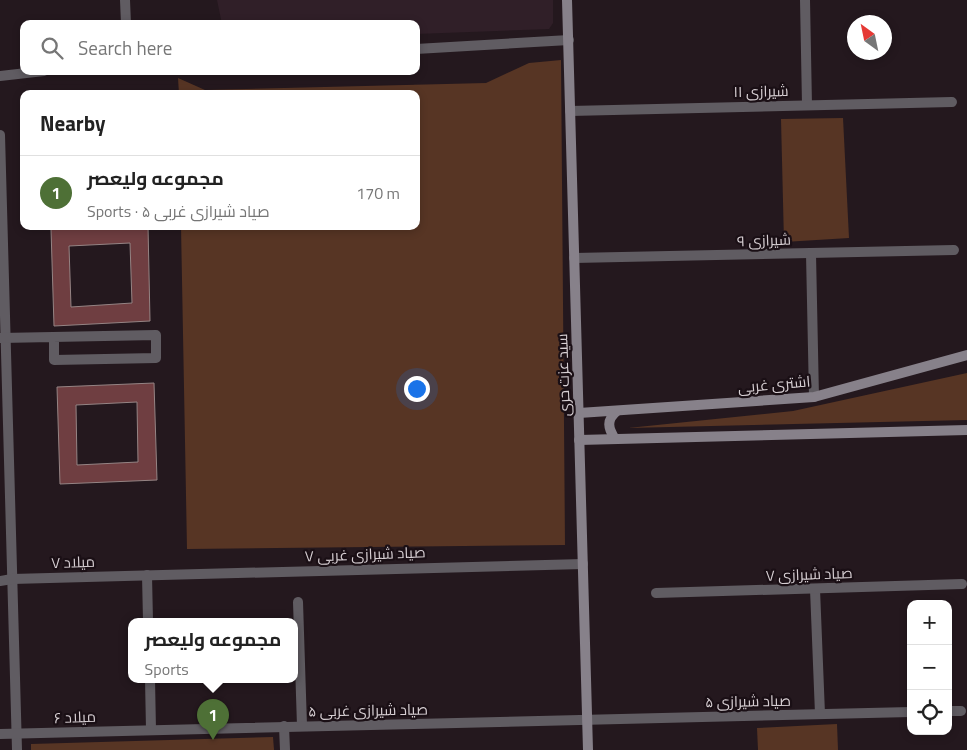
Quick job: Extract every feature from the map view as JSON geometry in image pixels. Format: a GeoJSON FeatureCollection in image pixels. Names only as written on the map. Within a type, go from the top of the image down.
{"type":"FeatureCollection","features":[{"type":"Feature","properties":{"kind":"street"},"geometry":{"type":"LineString","coordinates":[[125,0],[126,20]]}},
{"type":"Feature","properties":{"kind":"street","name":"سید عزت حری"},"geometry":{"type":"LineString","coordinates":[[567,0],[588,750]]}},
{"type":"Feature","properties":{"kind":"street"},"geometry":{"type":"LineString","coordinates":[[805,0],[807,105]]}},
{"type":"Feature","properties":{"kind":"street"},"geometry":{"type":"LineString","coordinates":[[420,49],[568,40]]}},
{"type":"Feature","properties":{"kind":"street"},"geometry":{"type":"LineString","coordinates":[[0,76],[20,74]]}},
{"type":"Feature","properties":{"kind":"street","name":"شیرازی ۱۱"},"geometry":{"type":"LineString","coordinates":[[570,111],[952,102]]}},
{"type":"Feature","properties":{"kind":"street"},"geometry":{"type":"LineString","coordinates":[[0,135],[3,338],[17,750]]}},
{"type":"Feature","properties":{"kind":"street","name":"شیرازی ۹"},"geometry":{"type":"LineString","coordinates":[[574,258],[954,250]]}},
{"type":"Feature","properties":{"kind":"street"},"geometry":{"type":"LineString","coordinates":[[811,254],[814,397]]}},
{"type":"Feature","properties":{"kind":"street"},"geometry":{"type":"LineString","coordinates":[[3,338],[54,337],[156,335],[156,358],[54,360],[54,337]]}},
{"type":"Feature","properties":{"kind":"street","name":"اشتری غربی"},"geometry":{"type":"LineString","coordinates":[[579,413],[814,397],[967,355]]}},
{"type":"Feature","properties":{"kind":"street"},"geometry":{"type":"LineString","coordinates":[[615,439],[608,424],[610,416],[617,411]]}},
{"type":"Feature","properties":{"kind":"street"},"geometry":{"type":"LineString","coordinates":[[580,440],[967,430]]}},
{"type":"Feature","properties":{"kind":"street","name":"صیاد شیرازی غربی ۷"},"geometry":{"type":"LineString","coordinates":[[147,575],[583,564]]}},
{"type":"Feature","properties":{"kind":"street"},"geometry":{"type":"LineString","coordinates":[[147,575],[148,618]]}},
{"type":"Feature","properties":{"kind":"street","name":"میلاد ۷"},"geometry":{"type":"LineString","coordinates":[[0,581],[12,579],[147,575]]}},
{"type":"Feature","properties":{"kind":"street","name":"صیاد شیرازی ۷"},"geometry":{"type":"LineString","coordinates":[[656,593],[962,584]]}},
{"type":"Feature","properties":{"kind":"street"},"geometry":{"type":"LineString","coordinates":[[815,589],[820,714]]}},
{"type":"Feature","properties":{"kind":"street"},"geometry":{"type":"LineString","coordinates":[[298,602],[302,726]]}},
{"type":"Feature","properties":{"kind":"street"},"geometry":{"type":"LineString","coordinates":[[150,683],[151,730]]}},
{"type":"Feature","properties":{"kind":"street"},"geometry":{"type":"LineString","coordinates":[[952,711],[961,711]]}},
{"type":"Feature","properties":{"kind":"street","name":"صیاد شیرازی ۵"},"geometry":{"type":"LineString","coordinates":[[586,720],[907,712]]}},
{"type":"Feature","properties":{"kind":"street","name":"صیاد شیرازی غربی ۵"},"geometry":{"type":"LineString","coordinates":[[151,730],[586,720]]}},
{"type":"Feature","properties":{"kind":"street"},"geometry":{"type":"LineString","coordinates":[[284,726],[285,750]]}},
{"type":"Feature","properties":{"kind":"street","name":"میلاد ۶"},"geometry":{"type":"LineString","coordinates":[[0,734],[151,730]]}},
{"type":"Feature","properties":{"kind":"shaded area"},"geometry":{"type":"Polygon","coordinates":[[[217,0],[553,0],[553,23],[549,29],[420,34],[420,20],[221,20],[217,0]]]}},
{"type":"Feature","properties":{"kind":"shaded area"},"geometry":{"type":"Polygon","coordinates":[[[561,60],[565,545],[187,549],[181,230],[420,230],[420,90],[205,90],[486,83],[529,63],[561,60]]]}},
{"type":"Feature","properties":{"kind":"shaded area"},"geometry":{"type":"Polygon","coordinates":[[[178,78],[205,90],[179,90],[178,78]]]}},
{"type":"Feature","properties":{"kind":"shaded area"},"geometry":{"type":"Polygon","coordinates":[[[843,118],[849,238],[784,242],[781,119],[843,118]]]}},
{"type":"Feature","properties":{"kind":"shaded area"},"geometry":{"type":"Polygon","coordinates":[[[967,373],[967,420],[628,428],[793,411],[967,373]]]}},
{"type":"Feature","properties":{"kind":"shaded area"},"geometry":{"type":"Polygon","coordinates":[[[837,724],[838,750],[758,750],[757,728],[837,724]]]}},
{"type":"Feature","properties":{"kind":"shaded area"},"geometry":{"type":"Polygon","coordinates":[[[273,737],[274,750],[31,750],[31,744],[273,737]]]}},
{"type":"Feature","properties":{"kind":"building"},"geometry":{"type":"Polygon","coordinates":[[[51,230],[148,230],[150,321],[54,326],[51,230]],[[130,243],[69,246],[71,307],[132,303],[130,243]]]}},
{"type":"Feature","properties":{"kind":"building"},"geometry":{"type":"Polygon","coordinates":[[[154,383],[157,480],[60,484],[57,387],[154,383]],[[137,402],[76,405],[77,465],[138,462],[137,402]]]}},
{"type":"Feature","properties":{"kind":"place","name":"مجموعه ولیعصر"},"geometry":{"type":"Point","coordinates":[213,740]}}]}
